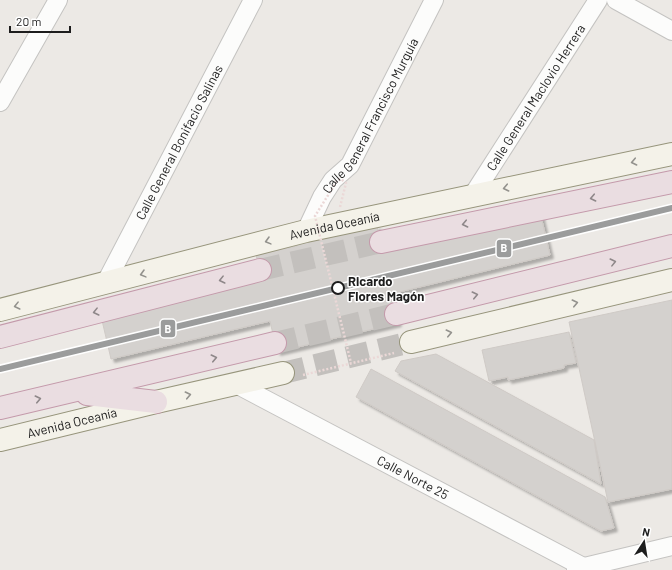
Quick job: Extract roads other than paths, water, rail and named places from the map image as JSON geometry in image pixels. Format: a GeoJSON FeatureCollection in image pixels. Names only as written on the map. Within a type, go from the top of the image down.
{"type":"FeatureCollection","features":[{"type":"Feature","properties":{"kind":"highway","name":"Avenida Oceanía"},"geometry":{"type":"LineString","coordinates":[[381,242],[672,182]]}},
{"type":"Feature","properties":{"kind":"highway"},"geometry":{"type":"LineString","coordinates":[[396,314],[672,246]]}},
{"type":"Feature","properties":{"kind":"highway"},"geometry":{"type":"LineString","coordinates":[[0,337],[260,270]]}},
{"type":"Feature","properties":{"kind":"highway"},"geometry":{"type":"LineString","coordinates":[[0,408],[275,343]]}},
{"type":"Feature","properties":{"kind":"highway"},"geometry":{"type":"LineString","coordinates":[[69,392],[156,402]]}},
{"type":"Feature","properties":{"kind":"main road","name":"Avenida Oceanía"},"geometry":{"type":"LineString","coordinates":[[0,310],[306,231],[672,154]]}},
{"type":"Feature","properties":{"kind":"main road"},"geometry":{"type":"LineString","coordinates":[[404,347],[672,280]]}},
{"type":"Feature","properties":{"kind":"main road","name":"Avenida Oceanía"},"geometry":{"type":"LineString","coordinates":[[0,440],[156,402],[236,384],[292,374]]}},
{"type":"Feature","properties":{"kind":"street"},"geometry":{"type":"LineString","coordinates":[[0,102],[58,0]]}},
{"type":"Feature","properties":{"kind":"street","name":"Calle General Bonifacio Salinas"},"geometry":{"type":"LineString","coordinates":[[105,284],[253,0]]}},
{"type":"Feature","properties":{"kind":"street","name":"Calle General Francisco Murguía"},"geometry":{"type":"LineString","coordinates":[[306,231],[322,197],[333,180],[350,165],[434,0]]}},
{"type":"Feature","properties":{"kind":"street","name":"Calle General Maclovio Herrera"},"geometry":{"type":"LineString","coordinates":[[473,195],[598,0]]}},
{"type":"Feature","properties":{"kind":"street"},"geometry":{"type":"LineString","coordinates":[[616,0],[672,31]]}},
{"type":"Feature","properties":{"kind":"street","name":"Calle Norte 25"},"geometry":{"type":"LineString","coordinates":[[236,384],[582,569]]}},
{"type":"Feature","properties":{"kind":"street"},"geometry":{"type":"LineString","coordinates":[[582,569],[672,546]]}},
{"type":"Feature","properties":{"kind":"tunnel"},"geometry":{"type":"LineString","coordinates":[[260,270],[381,242]]}},
{"type":"Feature","properties":{"kind":"tunnel"},"geometry":{"type":"LineString","coordinates":[[275,343],[396,314]]}},
{"type":"Feature","properties":{"kind":"tunnel"},"geometry":{"type":"LineString","coordinates":[[283,373],[411,342]]}},
{"type":"Feature","properties":{"kind":"place","name":"Ricardo Flores Magón"},"geometry":{"type":"Point","coordinates":[338,288]}}]}
